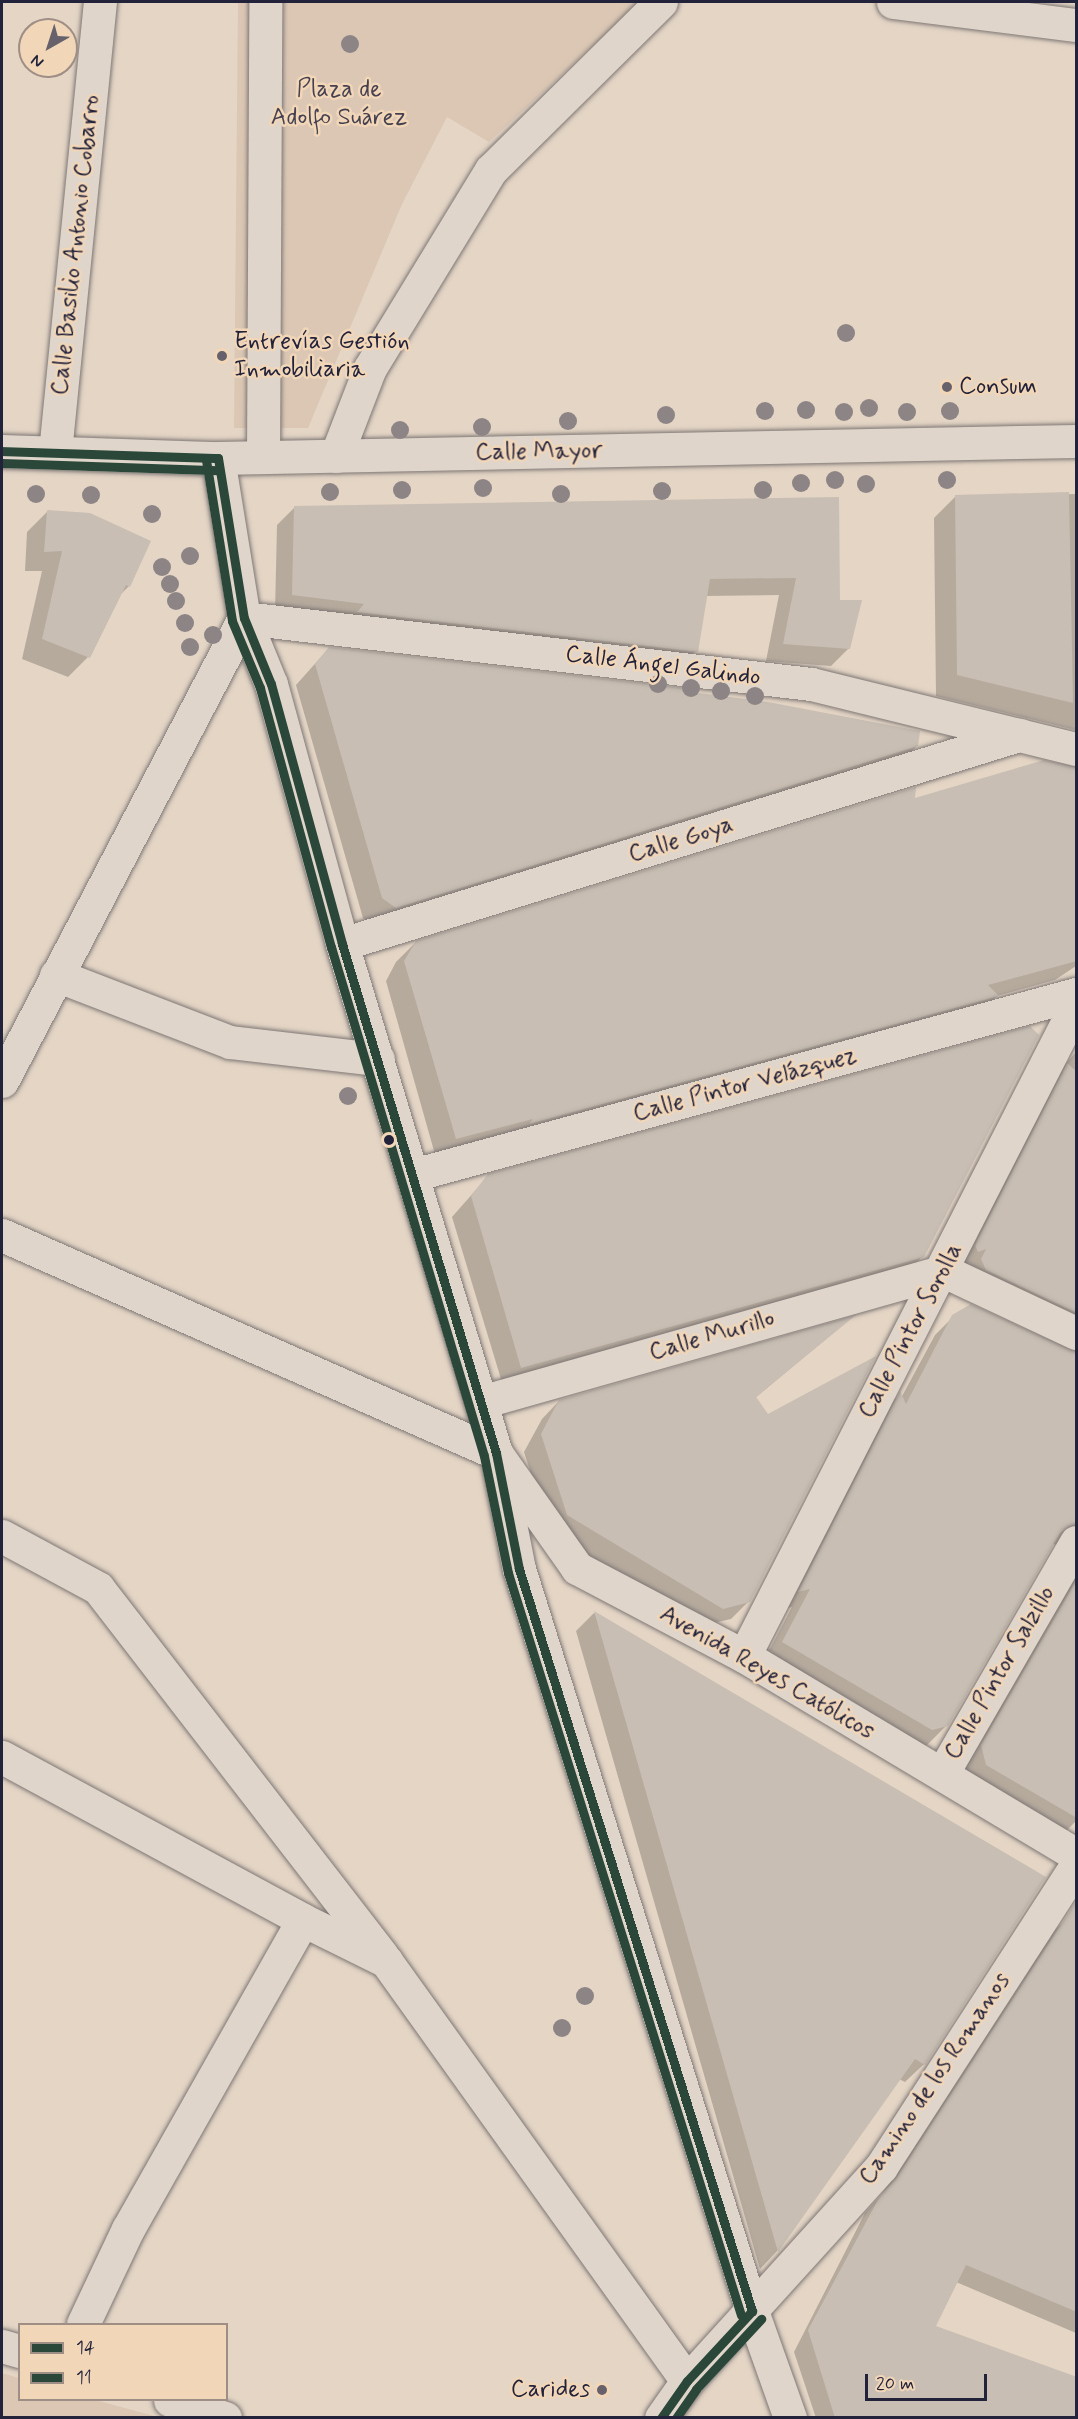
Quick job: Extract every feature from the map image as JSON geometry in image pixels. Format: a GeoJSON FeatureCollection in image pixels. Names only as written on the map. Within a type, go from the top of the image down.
{"type":"FeatureCollection","features":[{"type":"Feature","properties":{"kind":"street","name":"Calle Basilio Antonio Cobarro"},"geometry":{"type":"LineString","coordinates":[[56,452],[100,2]]}},
{"type":"Feature","properties":{"kind":"street"},"geometry":{"type":"LineString","coordinates":[[263,457],[265,2]]}},
{"type":"Feature","properties":{"kind":"street"},"geometry":{"type":"LineString","coordinates":[[336,456],[370,368],[491,170],[661,2]]}},
{"type":"Feature","properties":{"kind":"street"},"geometry":{"type":"LineString","coordinates":[[893,2],[1077,25]]}},
{"type":"Feature","properties":{"kind":"street","name":"Calle Mayor"},"geometry":{"type":"LineString","coordinates":[[2,451],[218,458],[1077,441]]}},
{"type":"Feature","properties":{"kind":"street"},"geometry":{"type":"LineString","coordinates":[[218,458],[244,618],[271,684],[342,944],[481,1401],[496,1453],[519,1569],[752,2311],[790,2418]]}},
{"type":"Feature","properties":{"kind":"street"},"geometry":{"type":"LineString","coordinates":[[2,1081],[244,618]]}},
{"type":"Feature","properties":{"kind":"street","name":"Calle Ángel Galindo"},"geometry":{"type":"LineString","coordinates":[[244,618],[811,684],[1077,749]]}},
{"type":"Feature","properties":{"kind":"street","name":"Calle Goya"},"geometry":{"type":"LineString","coordinates":[[342,944],[1019,735]]}},
{"type":"Feature","properties":{"kind":"street"},"geometry":{"type":"LineString","coordinates":[[56,975],[230,1042],[378,1059]]}},
{"type":"Feature","properties":{"kind":"street","name":"Calle Pintor Velázquez"},"geometry":{"type":"LineString","coordinates":[[413,1175],[1077,994]]}},
{"type":"Feature","properties":{"kind":"street","name":"Calle Pintor Sorolla"},"geometry":{"type":"LineString","coordinates":[[744,1656],[944,1271],[1077,1005]]}},
{"type":"Feature","properties":{"kind":"street"},"geometry":{"type":"LineString","coordinates":[[2,1235],[496,1453]]}},
{"type":"Feature","properties":{"kind":"street"},"geometry":{"type":"LineString","coordinates":[[944,1271],[1077,1332]]}},
{"type":"Feature","properties":{"kind":"street","name":"Calle Murillo"},"geometry":{"type":"LineString","coordinates":[[481,1401],[944,1271]]}},
{"type":"Feature","properties":{"kind":"street","name":"Avenida Reyes Católicos"},"geometry":{"type":"LineString","coordinates":[[496,1453],[577,1568],[744,1656],[1077,1855]]}},
{"type":"Feature","properties":{"kind":"street"},"geometry":{"type":"LineString","coordinates":[[2,1536],[98,1588],[386,1961],[687,2381]]}},
{"type":"Feature","properties":{"kind":"street","name":"Calle Pintor Salzillo"},"geometry":{"type":"LineString","coordinates":[[942,1774],[1077,1542]]}},
{"type":"Feature","properties":{"kind":"street"},"geometry":{"type":"LineString","coordinates":[[2,1757],[303,1920],[386,1961]]}},
{"type":"Feature","properties":{"kind":"street","name":"Camino de los Romanos"},"geometry":{"type":"LineString","coordinates":[[661,2418],[687,2381],[881,2167],[1077,1866]]}},
{"type":"Feature","properties":{"kind":"street"},"geometry":{"type":"LineString","coordinates":[[84,2323],[128,2229],[303,1920]]}},
{"type":"Feature","properties":{"kind":"street"},"geometry":{"type":"LineString","coordinates":[[2,2346],[18,2350]]}},
{"type":"Feature","properties":{"kind":"street"},"geometry":{"type":"LineString","coordinates":[[173,2401],[225,2418]]}},
{"type":"Feature","properties":{"kind":"shaded area","name":"Plaza de Adolfo Suárez"},"geometry":{"type":"Polygon","coordinates":[[[238,2],[640,2],[489,142],[447,117],[402,204],[308,428],[234,428],[238,2]]]}},
{"type":"Feature","properties":{"kind":"shaded area"},"geometry":{"type":"Polygon","coordinates":[[[2,2373],[18,2378],[18,2401],[99,2401],[158,2417],[2,2417],[2,2373]]]}},
{"type":"Feature","properties":{"kind":"building"},"geometry":{"type":"Polygon","coordinates":[[[1069,492],[1073,703],[957,675],[955,495],[1069,492]]]}},
{"type":"Feature","properties":{"kind":"building"},"geometry":{"type":"Polygon","coordinates":[[[839,497],[840,600],[862,600],[850,649],[783,644],[796,578],[710,579],[698,652],[357,612],[364,604],[292,595],[294,506],[839,497]]]}},
{"type":"Feature","properties":{"kind":"building"},"geometry":{"type":"Polygon","coordinates":[[[47,510],[90,513],[151,541],[130,587],[126,585],[90,658],[42,639],[62,551],[44,552],[47,510]]]}},
{"type":"Feature","properties":{"kind":"building"},"geometry":{"type":"Polygon","coordinates":[[[329,647],[691,689],[691,692],[768,702],[920,731],[918,746],[396,908],[382,898],[315,664],[329,647]]]}},
{"type":"Feature","properties":{"kind":"building"},"geometry":{"type":"Polygon","coordinates":[[[1044,760],[1077,767],[1077,961],[988,985],[999,996],[529,1124],[533,1119],[456,1139],[404,961],[416,941],[916,787],[915,798],[1044,760]]]}},
{"type":"Feature","properties":{"kind":"building"},"geometry":{"type":"Polygon","coordinates":[[[1030,1026],[1039,1035],[924,1257],[521,1368],[471,1196],[488,1174],[1030,1026]]]}},
{"type":"Feature","properties":{"kind":"building"},"geometry":{"type":"Polygon","coordinates":[[[1067,1063],[1077,1072],[1077,1313],[986,1270],[981,1259],[986,1249],[978,1252],[975,1245],[1067,1063]]]}},
{"type":"Feature","properties":{"kind":"building"},"geometry":{"type":"Polygon","coordinates":[[[971,1304],[1077,1352],[1077,1523],[1060,1533],[948,1726],[932,1730],[782,1642],[810,1589],[798,1592],[900,1391],[906,1404],[952,1315],[971,1304]]]}},
{"type":"Feature","properties":{"kind":"building"},"geometry":{"type":"Polygon","coordinates":[[[856,1315],[756,1397],[768,1414],[876,1356],[750,1602],[723,1609],[567,1515],[541,1434],[559,1400],[856,1315]]]}},
{"type":"Feature","properties":{"kind":"building"},"geometry":{"type":"Polygon","coordinates":[[[1077,1579],[1077,1818],[986,1765],[981,1745],[1077,1579]]]}},
{"type":"Feature","properties":{"kind":"building"},"geometry":{"type":"Polygon","coordinates":[[[594,1611],[1046,1877],[925,2065],[915,2059],[778,2252],[594,1611]]]}},
{"type":"Feature","properties":{"kind":"building"},"geometry":{"type":"Polygon","coordinates":[[[1077,1900],[1077,2312],[966,2265],[936,2326],[1077,2377],[1077,2418],[835,2418],[808,2330],[880,2196],[897,2177],[1077,1900]]]}},
{"type":"Feature","properties":{"kind":"transit line","name":"14"},"geometry":{"type":"LineString","coordinates":[[2,451],[218,458]]}},
{"type":"Feature","properties":{"kind":"transit line","name":"14"},"geometry":{"type":"LineString","coordinates":[[218,458],[244,618],[271,684],[342,944],[496,1453],[519,1569],[752,2311]]}},
{"type":"Feature","properties":{"kind":"transit line","name":"11"},"geometry":{"type":"LineString","coordinates":[[206,460],[232,621],[260,688],[331,947],[484,1456],[508,1573],[741,2315]]}},
{"type":"Feature","properties":{"kind":"transit line","name":"11"},"geometry":{"type":"LineString","coordinates":[[2,463],[218,470]]}},
{"type":"Feature","properties":{"kind":"transit line","name":"14"},"geometry":{"type":"LineString","coordinates":[[661,2418],[687,2381],[752,2311]]}},
{"type":"Feature","properties":{"kind":"transit line","name":"11"},"geometry":{"type":"LineString","coordinates":[[676,2418],[696,2389],[761,2319]]}},
{"type":"Feature","properties":{"kind":"place","name":"Entrevías Gestión Inmobiliaria"},"geometry":{"type":"Point","coordinates":[222,356]}},
{"type":"Feature","properties":{"kind":"place","name":"Consum"},"geometry":{"type":"Point","coordinates":[947,387]}},
{"type":"Feature","properties":{"kind":"place","name":"Carides"},"geometry":{"type":"Point","coordinates":[602,2390]}}]}
